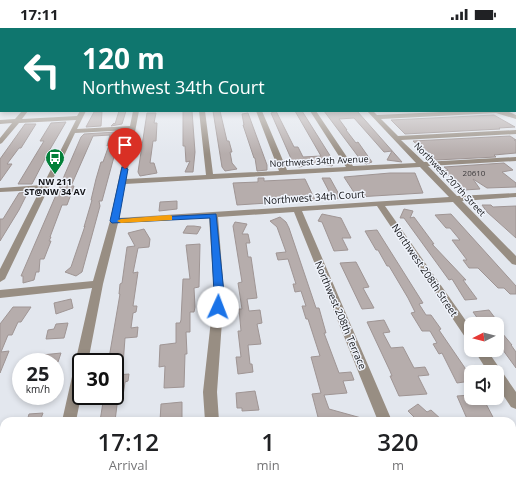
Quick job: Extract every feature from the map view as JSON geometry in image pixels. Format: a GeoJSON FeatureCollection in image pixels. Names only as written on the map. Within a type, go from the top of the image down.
{"type":"FeatureCollection","features":[{"type":"Feature","properties":{"kind":"street"},"geometry":{"type":"LineString","coordinates":[[0,142],[24,112]]}},
{"type":"Feature","properties":{"kind":"street"},"geometry":{"type":"LineString","coordinates":[[83,353],[98,284],[114,221],[136,112]]}},
{"type":"Feature","properties":{"kind":"street"},"geometry":{"type":"LineString","coordinates":[[202,112],[210,177]]}},
{"type":"Feature","properties":{"kind":"street"},"geometry":{"type":"LineString","coordinates":[[259,112],[284,173]]}},
{"type":"Feature","properties":{"kind":"street"},"geometry":{"type":"LineString","coordinates":[[314,112],[351,168]]}},
{"type":"Feature","properties":{"kind":"street"},"geometry":{"type":"LineString","coordinates":[[373,114],[504,112],[516,117]]}},
{"type":"Feature","properties":{"kind":"street","name":"Northwest 207th Street"},"geometry":{"type":"LineString","coordinates":[[373,114],[516,262]]}},
{"type":"Feature","properties":{"kind":"street"},"geometry":{"type":"LineString","coordinates":[[0,122],[82,115]]}},
{"type":"Feature","properties":{"kind":"street"},"geometry":{"type":"LineString","coordinates":[[0,279],[44,187],[82,115]]}},
{"type":"Feature","properties":{"kind":"street"},"geometry":{"type":"LineString","coordinates":[[73,131],[132,128]]}},
{"type":"Feature","properties":{"kind":"street"},"geometry":{"type":"LineString","coordinates":[[396,138],[516,132]]}},
{"type":"Feature","properties":{"kind":"street","name":"Northwest 34th Avenue"},"geometry":{"type":"LineString","coordinates":[[122,182],[516,159]]}},
{"type":"Feature","properties":{"kind":"street"},"geometry":{"type":"LineString","coordinates":[[0,190],[44,187]]}},
{"type":"Feature","properties":{"kind":"street","name":"Northwest 34th Court"},"geometry":{"type":"LineString","coordinates":[[114,221],[516,195]]}},
{"type":"Feature","properties":{"kind":"street","name":"Northwest 208th Street"},"geometry":{"type":"LineString","coordinates":[[379,203],[464,327]]}},
{"type":"Feature","properties":{"kind":"street","name":"Northwest 208th Terrace"},"geometry":{"type":"LineString","coordinates":[[297,210],[383,417]]}},
{"type":"Feature","properties":{"kind":"street"},"geometry":{"type":"LineString","coordinates":[[212,417],[210,392],[219,293],[213,215]]}},
{"type":"Feature","properties":{"kind":"street"},"geometry":{"type":"LineString","coordinates":[[0,294],[98,284]]}},
{"type":"Feature","properties":{"kind":"street"},"geometry":{"type":"LineString","coordinates":[[504,385],[516,403]]}},
{"type":"Feature","properties":{"kind":"street"},"geometry":{"type":"LineString","coordinates":[[70,417],[72,405]]}},
{"type":"Feature","properties":{"kind":"building"},"geometry":{"type":"Polygon","coordinates":[[[94,112],[102,112],[101,126],[86,127],[94,112]]]}},
{"type":"Feature","properties":{"kind":"building"},"geometry":{"type":"Polygon","coordinates":[[[119,112],[126,112],[122,124],[111,126],[114,123],[115,124],[119,112]]]}},
{"type":"Feature","properties":{"kind":"building"},"geometry":{"type":"Polygon","coordinates":[[[183,112],[192,112],[195,152],[193,172],[185,172],[190,161],[186,162],[185,146],[183,146],[183,112]]]}},
{"type":"Feature","properties":{"kind":"building"},"geometry":{"type":"Polygon","coordinates":[[[213,112],[220,112],[227,141],[229,141],[232,152],[230,152],[232,163],[237,169],[225,171],[222,167],[213,112]]]}},
{"type":"Feature","properties":{"kind":"building"},"geometry":{"type":"Polygon","coordinates":[[[276,112],[294,147],[298,147],[303,157],[321,156],[296,112],[303,112],[334,162],[332,166],[320,163],[299,167],[293,163],[271,113],[276,112]]]}},
{"type":"Feature","properties":{"kind":"building"},"geometry":{"type":"Polygon","coordinates":[[[325,112],[358,112],[402,162],[387,160],[392,151],[384,152],[354,118],[339,119],[372,162],[366,164],[360,159],[325,112]]]}},
{"type":"Feature","properties":{"kind":"building"},"geometry":{"type":"Polygon","coordinates":[[[147,113],[156,113],[154,123],[157,123],[156,141],[153,141],[150,163],[154,163],[157,173],[140,176],[138,172],[147,113]]]}},
{"type":"Feature","properties":{"kind":"building"},"geometry":{"type":"Polygon","coordinates":[[[248,113],[267,165],[267,170],[257,171],[255,158],[243,125],[242,114],[248,113]]]}},
{"type":"Feature","properties":{"kind":"building"},"geometry":{"type":"Polygon","coordinates":[[[494,115],[515,127],[405,134],[391,120],[494,115]]]}},
{"type":"Feature","properties":{"kind":"building"},"geometry":{"type":"Polygon","coordinates":[[[66,122],[32,184],[18,184],[44,141],[40,141],[51,123],[66,122]]]}},
{"type":"Feature","properties":{"kind":"building"},"geometry":{"type":"Polygon","coordinates":[[[25,124],[36,124],[21,148],[19,148],[7,164],[12,164],[0,181],[0,159],[25,124]]]}},
{"type":"Feature","properties":{"kind":"building"},"geometry":{"type":"Polygon","coordinates":[[[116,132],[118,142],[102,201],[99,201],[100,206],[82,272],[76,276],[65,272],[71,267],[85,226],[84,227],[92,200],[96,179],[101,162],[103,162],[109,145],[107,146],[110,135],[93,136],[71,186],[74,186],[67,205],[62,205],[50,237],[49,241],[51,241],[44,259],[40,259],[39,272],[36,272],[34,280],[23,283],[23,276],[21,276],[81,137],[84,134],[116,132]]]}},
{"type":"Feature","properties":{"kind":"building"},"geometry":{"type":"Polygon","coordinates":[[[510,136],[516,140],[514,140],[516,141],[516,153],[494,155],[496,157],[436,160],[431,158],[413,141],[510,136]]]}},
{"type":"Feature","properties":{"kind":"building"},"geometry":{"type":"Polygon","coordinates":[[[504,163],[513,170],[502,172],[516,183],[516,187],[487,188],[473,179],[480,189],[464,190],[444,171],[448,170],[444,167],[504,163]]]}},
{"type":"Feature","properties":{"kind":"building"},"geometry":{"type":"Polygon","coordinates":[[[390,173],[415,173],[423,193],[357,197],[344,177],[390,173]]]}},
{"type":"Feature","properties":{"kind":"building"},"geometry":{"type":"Polygon","coordinates":[[[258,178],[264,178],[264,181],[305,179],[315,200],[237,205],[233,183],[258,182],[258,178]]]}},
{"type":"Feature","properties":{"kind":"building"},"geometry":{"type":"Polygon","coordinates":[[[322,178],[330,178],[341,198],[333,199],[322,178]]]}},
{"type":"Feature","properties":{"kind":"building"},"geometry":{"type":"Polygon","coordinates":[[[28,192],[0,241],[0,219],[3,219],[19,193],[28,192]]]}},
{"type":"Feature","properties":{"kind":"building"},"geometry":{"type":"Polygon","coordinates":[[[177,201],[177,209],[159,211],[160,202],[177,201]]]}},
{"type":"Feature","properties":{"kind":"building"},"geometry":{"type":"Polygon","coordinates":[[[482,205],[491,205],[493,207],[516,206],[516,238],[487,212],[482,205]]]}},
{"type":"Feature","properties":{"kind":"building"},"geometry":{"type":"Polygon","coordinates":[[[404,209],[413,211],[410,218],[414,217],[434,244],[432,244],[466,280],[463,280],[477,299],[465,300],[452,279],[449,280],[404,218],[400,218],[404,209]]]}},
{"type":"Feature","properties":{"kind":"building"},"geometry":{"type":"Polygon","coordinates":[[[322,214],[341,218],[351,238],[342,238],[348,250],[334,251],[322,222],[318,221],[322,214]]]}},
{"type":"Feature","properties":{"kind":"building"},"geometry":{"type":"Polygon","coordinates":[[[451,214],[516,286],[516,294],[510,294],[504,288],[498,288],[478,268],[469,268],[463,260],[467,260],[452,240],[460,240],[450,228],[446,228],[435,215],[451,214]]]}},
{"type":"Feature","properties":{"kind":"building"},"geometry":{"type":"Polygon","coordinates":[[[280,217],[286,222],[316,308],[319,308],[326,333],[324,333],[339,373],[351,372],[354,380],[343,381],[347,393],[324,395],[329,409],[358,417],[318,417],[312,394],[321,393],[311,357],[320,356],[308,319],[306,319],[302,306],[306,306],[301,291],[295,292],[293,284],[296,284],[288,259],[278,260],[276,253],[286,252],[277,227],[270,221],[280,217]]]}},
{"type":"Feature","properties":{"kind":"building"},"geometry":{"type":"Polygon","coordinates":[[[235,222],[247,224],[242,234],[248,234],[250,243],[246,243],[248,257],[251,257],[257,298],[247,299],[249,311],[260,310],[262,323],[257,324],[261,344],[248,345],[250,364],[252,364],[253,372],[238,374],[236,357],[241,357],[238,331],[241,331],[239,309],[242,309],[238,283],[242,282],[233,226],[235,222]]]}},
{"type":"Feature","properties":{"kind":"building"},"geometry":{"type":"Polygon","coordinates":[[[187,226],[201,227],[197,234],[183,233],[187,226]]]}},
{"type":"Feature","properties":{"kind":"building"},"geometry":{"type":"Polygon","coordinates":[[[144,229],[150,239],[149,247],[138,248],[133,273],[138,272],[133,306],[137,306],[136,312],[133,313],[131,328],[138,327],[137,337],[125,338],[124,353],[110,353],[127,247],[135,246],[128,233],[144,229]]]}},
{"type":"Feature","properties":{"kind":"building"},"geometry":{"type":"Polygon","coordinates":[[[377,230],[423,303],[419,304],[426,315],[431,315],[441,329],[439,330],[464,367],[464,382],[457,383],[442,353],[439,354],[433,344],[437,343],[430,331],[422,331],[411,313],[415,312],[408,298],[389,266],[387,266],[378,250],[376,250],[365,231],[377,230]]]}},
{"type":"Feature","properties":{"kind":"building"},"geometry":{"type":"Polygon","coordinates":[[[200,244],[199,287],[194,288],[195,307],[194,312],[190,312],[190,332],[186,332],[187,354],[185,354],[184,387],[164,388],[165,366],[159,367],[160,345],[176,343],[176,323],[180,323],[181,320],[183,279],[190,279],[186,245],[200,244]]]}},
{"type":"Feature","properties":{"kind":"building"},"geometry":{"type":"Polygon","coordinates":[[[356,262],[369,287],[363,288],[374,308],[362,309],[340,263],[356,262]]]}},
{"type":"Feature","properties":{"kind":"building"},"geometry":{"type":"Polygon","coordinates":[[[71,299],[73,308],[56,314],[54,303],[71,299]]]}},
{"type":"Feature","properties":{"kind":"building"},"geometry":{"type":"Polygon","coordinates":[[[13,307],[31,307],[21,322],[18,322],[12,335],[8,335],[1,352],[9,351],[0,373],[0,324],[13,307]]]}},
{"type":"Feature","properties":{"kind":"building"},"geometry":{"type":"Polygon","coordinates":[[[489,310],[494,317],[477,317],[473,312],[489,310]]]}},
{"type":"Feature","properties":{"kind":"building"},"geometry":{"type":"Polygon","coordinates":[[[384,320],[390,332],[383,333],[391,348],[403,347],[414,368],[425,367],[429,375],[418,376],[427,394],[399,396],[390,376],[392,376],[390,371],[367,322],[384,320]]]}},
{"type":"Feature","properties":{"kind":"building"},"geometry":{"type":"Polygon","coordinates":[[[68,323],[64,338],[46,339],[48,330],[54,329],[56,324],[68,323]]]}},
{"type":"Feature","properties":{"kind":"building"},"geometry":{"type":"Polygon","coordinates":[[[504,335],[516,352],[516,368],[504,352],[504,335]]]}},
{"type":"Feature","properties":{"kind":"building"},"geometry":{"type":"Polygon","coordinates":[[[124,374],[129,374],[128,381],[125,382],[124,389],[124,374]]]}},
{"type":"Feature","properties":{"kind":"building"},"geometry":{"type":"Polygon","coordinates":[[[255,391],[259,410],[242,411],[242,408],[237,408],[236,393],[255,391]]]}},
{"type":"Feature","properties":{"kind":"building"},"geometry":{"type":"Polygon","coordinates":[[[457,396],[464,396],[464,405],[487,405],[493,417],[466,417],[457,396]]]}},
{"type":"Feature","properties":{"kind":"building"},"geometry":{"type":"Polygon","coordinates":[[[182,402],[182,417],[160,417],[161,404],[182,402]]]}},
{"type":"Feature","properties":{"kind":"building"},"geometry":{"type":"Polygon","coordinates":[[[418,404],[427,412],[431,410],[439,417],[414,417],[408,411],[418,404]]]}},
{"type":"Feature","properties":{"kind":"building"},"geometry":{"type":"Polygon","coordinates":[[[103,405],[117,405],[116,417],[101,417],[103,405]]]}},
{"type":"Feature","properties":{"kind":"building"},"geometry":{"type":"Polygon","coordinates":[[[43,413],[42,417],[28,417],[29,414],[43,413]]]}},
{"type":"Feature","properties":{"kind":"slow traffic"},"geometry":{"type":"LineString","coordinates":[[121,221],[170,218]]}},
{"type":"Feature","properties":{"kind":"place","name":"NW 211 ST@NW 34 AV"},"geometry":{"type":"Point","coordinates":[55,175]}},
{"type":"Feature","properties":{"kind":"route"},"geometry":{"type":"LineString","coordinates":[[125,169],[114,221],[213,215],[219,293],[218,307]]}}]}
